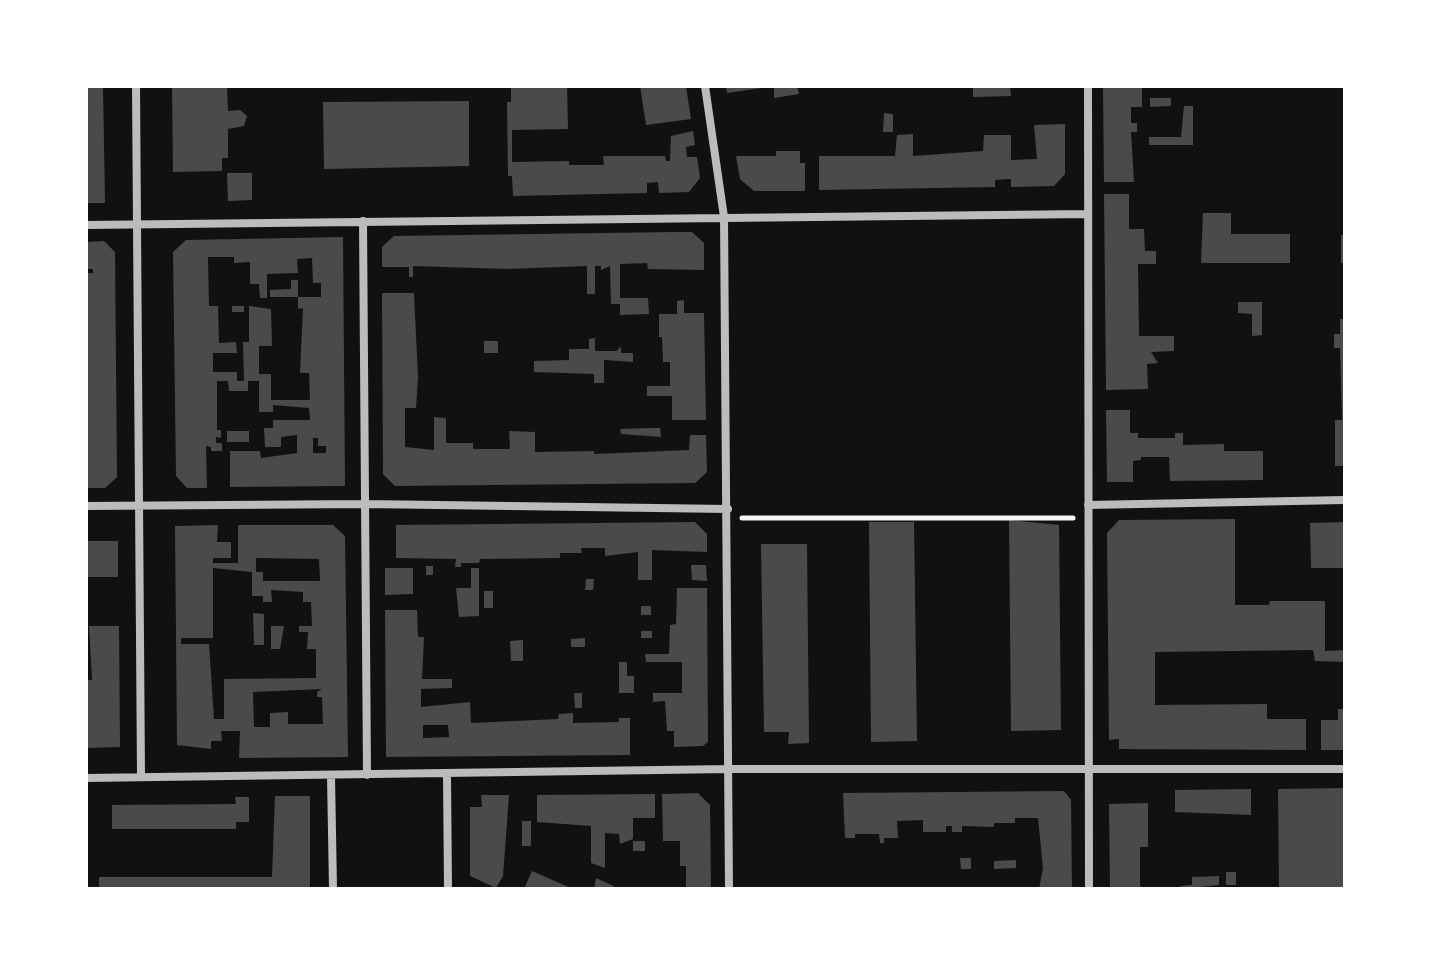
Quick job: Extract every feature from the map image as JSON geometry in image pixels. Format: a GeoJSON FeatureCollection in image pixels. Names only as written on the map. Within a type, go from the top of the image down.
{"type":"FeatureCollection","features":[{"type":"Feature","properties":{"kind":"street"},"geometry":{"type":"LineString","coordinates":[[136,86],[141,777]]}},
{"type":"Feature","properties":{"kind":"street"},"geometry":{"type":"LineString","coordinates":[[705,86],[724,217],[729,889]]}},
{"type":"Feature","properties":{"kind":"street"},"geometry":{"type":"LineString","coordinates":[[1088,86],[1089,889]]}},
{"type":"Feature","properties":{"kind":"street"},"geometry":{"type":"LineString","coordinates":[[86,225],[1088,214]]}},
{"type":"Feature","properties":{"kind":"street"},"geometry":{"type":"LineString","coordinates":[[363,221],[367,775]]}},
{"type":"Feature","properties":{"kind":"street"},"geometry":{"type":"LineString","coordinates":[[1088,505],[1345,500]]}},
{"type":"Feature","properties":{"kind":"street"},"geometry":{"type":"LineString","coordinates":[[86,506],[365,504],[728,509]]}},
{"type":"Feature","properties":{"kind":"street"},"geometry":{"type":"LineString","coordinates":[[86,778],[730,769],[1345,769]]}},
{"type":"Feature","properties":{"kind":"street"},"geometry":{"type":"LineString","coordinates":[[447,774],[448,889]]}},
{"type":"Feature","properties":{"kind":"street"},"geometry":{"type":"LineString","coordinates":[[331,776],[333,889]]}},
{"type":"Feature","properties":{"kind":"path"},"geometry":{"type":"LineString","coordinates":[[742,518],[1073,518]]}},
{"type":"Feature","properties":{"kind":"building"},"geometry":{"type":"Polygon","coordinates":[[[86,86],[103,86],[105,203],[86,203],[86,86]]]}},
{"type":"Feature","properties":{"kind":"building"},"geometry":{"type":"Polygon","coordinates":[[[172,86],[227,86],[228,111],[240,110],[247,116],[244,126],[228,129],[228,158],[222,158],[222,171],[173,172],[172,86]]]}},
{"type":"Feature","properties":{"kind":"building"},"geometry":{"type":"Polygon","coordinates":[[[567,86],[568,129],[512,130],[512,162],[569,161],[569,165],[604,165],[603,156],[665,156],[666,161],[670,161],[671,136],[693,131],[695,145],[686,147],[687,157],[697,157],[700,178],[689,192],[659,193],[658,182],[647,183],[647,193],[513,196],[512,176],[508,176],[507,102],[511,102],[511,88],[567,86]]]}},
{"type":"Feature","properties":{"kind":"building"},"geometry":{"type":"Polygon","coordinates":[[[640,86],[686,86],[691,119],[646,125],[640,86]]]}},
{"type":"Feature","properties":{"kind":"building"},"geometry":{"type":"Polygon","coordinates":[[[726,86],[762,86],[762,88],[727,93],[726,86]]]}},
{"type":"Feature","properties":{"kind":"building"},"geometry":{"type":"Polygon","coordinates":[[[774,86],[797,86],[799,94],[774,98],[774,86]]]}},
{"type":"Feature","properties":{"kind":"building"},"geometry":{"type":"Polygon","coordinates":[[[1103,86],[1142,86],[1142,107],[1131,107],[1131,123],[1137,123],[1137,132],[1131,132],[1134,182],[1104,182],[1103,86]]]}},
{"type":"Feature","properties":{"kind":"building"},"geometry":{"type":"Polygon","coordinates":[[[1010,87],[1011,96],[973,97],[973,88],[1010,87]]]}},
{"type":"Feature","properties":{"kind":"building"},"geometry":{"type":"Polygon","coordinates":[[[1150,98],[1171,98],[1171,106],[1150,107],[1150,98]]]}},
{"type":"Feature","properties":{"kind":"building"},"geometry":{"type":"Polygon","coordinates":[[[469,101],[469,166],[324,169],[323,102],[469,101]]]}},
{"type":"Feature","properties":{"kind":"building"},"geometry":{"type":"Polygon","coordinates":[[[1184,106],[1193,106],[1193,145],[1149,145],[1149,137],[1181,137],[1184,106]]]}},
{"type":"Feature","properties":{"kind":"building"},"geometry":{"type":"Polygon","coordinates":[[[884,113],[893,114],[893,132],[883,132],[884,113]]]}},
{"type":"Feature","properties":{"kind":"building"},"geometry":{"type":"Polygon","coordinates":[[[1065,124],[1065,174],[1054,186],[1011,187],[1011,179],[995,180],[995,187],[819,190],[819,156],[895,156],[897,135],[913,134],[913,156],[983,151],[984,135],[1011,135],[1011,160],[1037,159],[1034,125],[1065,124]]]}},
{"type":"Feature","properties":{"kind":"building"},"geometry":{"type":"Polygon","coordinates":[[[776,151],[800,151],[800,163],[805,163],[805,191],[754,191],[740,179],[736,156],[776,156],[776,151]]]}},
{"type":"Feature","properties":{"kind":"building"},"geometry":{"type":"Polygon","coordinates":[[[227,173],[252,173],[252,200],[228,201],[227,173]]]}},
{"type":"Feature","properties":{"kind":"building"},"geometry":{"type":"Polygon","coordinates":[[[1104,194],[1129,194],[1129,229],[1144,229],[1145,251],[1156,251],[1156,264],[1138,264],[1139,336],[1174,336],[1174,351],[1151,352],[1158,363],[1147,364],[1148,389],[1106,390],[1104,194]]]}},
{"type":"Feature","properties":{"kind":"building"},"geometry":{"type":"Polygon","coordinates":[[[1203,213],[1231,213],[1231,234],[1290,234],[1290,263],[1201,263],[1203,213]]]}},
{"type":"Feature","properties":{"kind":"building"},"geometry":{"type":"Polygon","coordinates":[[[692,232],[704,243],[704,270],[648,269],[647,263],[620,264],[620,298],[648,298],[649,314],[620,315],[620,304],[611,304],[610,266],[601,270],[601,266],[595,266],[595,294],[587,294],[587,266],[507,269],[413,266],[413,277],[409,277],[409,267],[382,267],[382,247],[394,236],[692,232]]]}},
{"type":"Feature","properties":{"kind":"building"},"geometry":{"type":"Polygon","coordinates":[[[1341,235],[1345,235],[1345,263],[1341,263],[1341,235]]]}},
{"type":"Feature","properties":{"kind":"building"},"geometry":{"type":"Polygon","coordinates":[[[343,237],[345,486],[230,487],[230,451],[260,451],[261,458],[297,453],[297,435],[281,437],[281,447],[265,447],[264,428],[273,428],[273,420],[310,420],[309,408],[273,405],[273,412],[259,412],[259,381],[248,381],[248,391],[229,391],[228,381],[217,381],[217,430],[221,430],[221,438],[216,437],[216,443],[222,443],[222,451],[211,451],[211,447],[206,446],[207,488],[187,488],[176,476],[173,252],[186,240],[343,237]],[[208,257],[209,306],[218,306],[219,343],[236,342],[237,353],[213,353],[213,372],[237,372],[237,381],[244,381],[243,342],[249,342],[249,306],[271,309],[272,346],[259,346],[259,374],[271,374],[271,400],[310,400],[309,373],[300,373],[303,308],[298,309],[298,297],[321,297],[321,283],[313,283],[312,258],[297,259],[298,273],[267,274],[267,298],[260,298],[259,284],[250,284],[250,262],[234,263],[234,257],[208,257]],[[313,438],[313,453],[326,453],[326,446],[318,446],[318,438],[313,438]]]}},
{"type":"Feature","properties":{"kind":"building"},"geometry":{"type":"Polygon","coordinates":[[[104,241],[115,252],[117,477],[105,488],[86,488],[86,273],[93,273],[93,269],[86,269],[86,242],[104,241]]]}},
{"type":"Feature","properties":{"kind":"building"},"geometry":{"type":"Polygon","coordinates":[[[291,280],[298,280],[298,297],[270,297],[270,290],[291,289],[291,280]]]}},
{"type":"Feature","properties":{"kind":"building"},"geometry":{"type":"Polygon","coordinates":[[[382,293],[414,293],[418,377],[416,408],[405,408],[405,447],[434,450],[434,417],[446,418],[446,443],[473,443],[473,449],[510,449],[509,431],[535,432],[535,452],[594,451],[594,454],[689,450],[690,435],[706,435],[707,472],[695,483],[395,486],[383,474],[382,293]]]}},
{"type":"Feature","properties":{"kind":"building"},"geometry":{"type":"Polygon","coordinates":[[[684,300],[684,313],[704,313],[706,420],[672,420],[672,396],[647,396],[647,386],[670,386],[670,362],[663,362],[659,314],[677,314],[677,301],[684,300]]]}},
{"type":"Feature","properties":{"kind":"building"},"geometry":{"type":"Polygon","coordinates":[[[1238,302],[1262,302],[1262,335],[1252,336],[1252,314],[1238,313],[1238,302]]]}},
{"type":"Feature","properties":{"kind":"building"},"geometry":{"type":"Polygon","coordinates":[[[232,306],[244,306],[244,312],[232,312],[232,306]]]}},
{"type":"Feature","properties":{"kind":"building"},"geometry":{"type":"Polygon","coordinates":[[[1340,319],[1345,319],[1345,466],[1335,466],[1335,420],[1342,420],[1340,348],[1334,348],[1334,334],[1340,334],[1340,319]]]}},
{"type":"Feature","properties":{"kind":"building"},"geometry":{"type":"Polygon","coordinates":[[[595,338],[595,351],[617,351],[621,346],[621,353],[633,353],[633,362],[604,360],[604,383],[594,383],[594,374],[534,372],[534,361],[569,360],[569,349],[589,349],[589,339],[595,338]]]}},
{"type":"Feature","properties":{"kind":"building"},"geometry":{"type":"Polygon","coordinates":[[[484,341],[498,341],[498,353],[484,353],[484,341]]]}},
{"type":"Feature","properties":{"kind":"building"},"geometry":{"type":"Polygon","coordinates":[[[1106,410],[1130,410],[1130,433],[1138,433],[1138,438],[1175,438],[1175,433],[1183,433],[1183,445],[1224,444],[1224,451],[1263,451],[1263,480],[1170,481],[1169,457],[1141,457],[1141,460],[1133,461],[1133,482],[1107,482],[1106,410]]]}},
{"type":"Feature","properties":{"kind":"building"},"geometry":{"type":"Polygon","coordinates":[[[660,428],[661,437],[621,434],[620,429],[660,428]]]}},
{"type":"Feature","properties":{"kind":"building"},"geometry":{"type":"Polygon","coordinates":[[[227,431],[249,431],[249,442],[227,442],[227,431]]]}},
{"type":"Feature","properties":{"kind":"building"},"geometry":{"type":"Polygon","coordinates":[[[1235,519],[1235,605],[1269,605],[1270,601],[1325,601],[1325,651],[1345,650],[1345,662],[1315,661],[1313,650],[1155,652],[1155,705],[1267,704],[1267,719],[1306,719],[1306,750],[1119,749],[1119,739],[1109,740],[1107,533],[1119,520],[1235,519]]]}},
{"type":"Feature","properties":{"kind":"building"},"geometry":{"type":"Polygon","coordinates":[[[1009,520],[1059,525],[1061,730],[1011,731],[1009,520]]]}},
{"type":"Feature","properties":{"kind":"building"},"geometry":{"type":"Polygon","coordinates":[[[695,522],[707,534],[707,552],[652,550],[652,580],[638,580],[638,552],[605,556],[605,548],[581,548],[582,553],[560,553],[560,558],[480,559],[479,563],[461,563],[461,567],[455,567],[456,559],[396,558],[396,525],[695,522]]]}},
{"type":"Feature","properties":{"kind":"building"},"geometry":{"type":"Polygon","coordinates":[[[869,522],[914,522],[917,741],[871,742],[869,522]]]}},
{"type":"Feature","properties":{"kind":"building"},"geometry":{"type":"Polygon","coordinates":[[[1345,522],[1345,568],[1311,568],[1310,523],[1345,522]]]}},
{"type":"Feature","properties":{"kind":"building"},"geometry":{"type":"Polygon","coordinates":[[[218,525],[217,542],[231,542],[231,558],[213,558],[213,563],[238,563],[238,525],[333,525],[345,536],[348,757],[239,758],[240,731],[221,731],[222,741],[211,741],[211,749],[177,745],[175,526],[218,525]],[[256,558],[256,572],[263,572],[263,581],[320,581],[319,559],[256,558]],[[213,568],[213,638],[181,638],[181,644],[209,644],[214,719],[224,719],[224,679],[316,678],[316,649],[307,649],[308,632],[299,632],[299,626],[312,626],[311,602],[303,602],[303,592],[271,590],[272,602],[263,602],[263,596],[252,596],[252,572],[213,568]],[[322,689],[253,692],[254,727],[270,727],[270,713],[288,712],[288,724],[323,724],[322,697],[317,697],[317,692],[322,689]]]}},
{"type":"Feature","properties":{"kind":"building"},"geometry":{"type":"Polygon","coordinates":[[[86,541],[118,541],[118,577],[86,577],[86,541]]]}},
{"type":"Feature","properties":{"kind":"building"},"geometry":{"type":"Polygon","coordinates":[[[761,544],[807,544],[809,743],[788,744],[789,732],[764,732],[761,544]]]}},
{"type":"Feature","properties":{"kind":"building"},"geometry":{"type":"Polygon","coordinates":[[[691,565],[706,565],[707,581],[692,580],[691,565]]]}},
{"type":"Feature","properties":{"kind":"building"},"geometry":{"type":"Polygon","coordinates":[[[426,566],[433,566],[433,575],[426,575],[426,566]]]}},
{"type":"Feature","properties":{"kind":"building"},"geometry":{"type":"Polygon","coordinates":[[[385,568],[413,568],[413,594],[385,595],[385,568]]]}},
{"type":"Feature","properties":{"kind":"building"},"geometry":{"type":"Polygon","coordinates":[[[471,568],[479,568],[479,616],[459,617],[456,588],[471,588],[471,568]]]}},
{"type":"Feature","properties":{"kind":"building"},"geometry":{"type":"Polygon","coordinates":[[[586,579],[594,579],[593,590],[585,590],[586,579]]]}},
{"type":"Feature","properties":{"kind":"building"},"geometry":{"type":"Polygon","coordinates":[[[677,588],[707,588],[708,742],[703,746],[674,747],[674,731],[667,731],[665,701],[653,702],[653,693],[682,693],[682,662],[646,662],[645,654],[669,654],[670,625],[676,624],[677,588]]]}},
{"type":"Feature","properties":{"kind":"building"},"geometry":{"type":"Polygon","coordinates":[[[484,591],[493,591],[493,608],[484,608],[484,591]]]}},
{"type":"Feature","properties":{"kind":"building"},"geometry":{"type":"Polygon","coordinates":[[[641,606],[651,606],[651,615],[641,615],[641,606]]]}},
{"type":"Feature","properties":{"kind":"building"},"geometry":{"type":"Polygon","coordinates":[[[385,610],[417,610],[418,637],[424,637],[422,679],[452,679],[452,688],[421,689],[421,707],[470,702],[471,723],[558,719],[559,714],[573,713],[573,723],[619,722],[619,718],[630,718],[630,755],[386,757],[385,610]],[[423,725],[423,738],[449,737],[448,725],[423,725]]]}},
{"type":"Feature","properties":{"kind":"building"},"geometry":{"type":"Polygon","coordinates":[[[253,613],[264,614],[264,645],[254,645],[253,613]]]}},
{"type":"Feature","properties":{"kind":"building"},"geometry":{"type":"Polygon","coordinates":[[[89,626],[119,626],[120,747],[87,748],[86,680],[92,680],[89,626]]]}},
{"type":"Feature","properties":{"kind":"building"},"geometry":{"type":"Polygon","coordinates":[[[271,626],[284,626],[280,649],[271,649],[271,626]]]}},
{"type":"Feature","properties":{"kind":"building"},"geometry":{"type":"Polygon","coordinates":[[[641,631],[652,631],[652,638],[641,638],[641,631]]]}},
{"type":"Feature","properties":{"kind":"building"},"geometry":{"type":"Polygon","coordinates":[[[585,638],[585,647],[571,647],[571,639],[585,638]]]}},
{"type":"Feature","properties":{"kind":"building"},"geometry":{"type":"Polygon","coordinates":[[[523,640],[523,661],[511,661],[510,641],[523,640]]]}},
{"type":"Feature","properties":{"kind":"building"},"geometry":{"type":"Polygon","coordinates":[[[619,662],[627,662],[627,676],[634,676],[634,693],[619,693],[619,662]]]}},
{"type":"Feature","properties":{"kind":"building"},"geometry":{"type":"Polygon","coordinates":[[[574,693],[582,693],[582,708],[575,708],[574,693]]]}},
{"type":"Feature","properties":{"kind":"building"},"geometry":{"type":"Polygon","coordinates":[[[1338,709],[1345,709],[1345,750],[1321,750],[1321,720],[1338,720],[1338,709]]]}},
{"type":"Feature","properties":{"kind":"building"},"geometry":{"type":"Polygon","coordinates":[[[1345,788],[1345,889],[1279,889],[1278,789],[1345,788]]]}},
{"type":"Feature","properties":{"kind":"building"},"geometry":{"type":"Polygon","coordinates":[[[1251,789],[1251,815],[1175,812],[1175,790],[1251,789]]]}},
{"type":"Feature","properties":{"kind":"building"},"geometry":{"type":"Polygon","coordinates":[[[1064,791],[1071,800],[1072,889],[1039,889],[1043,868],[1038,818],[1015,818],[1015,823],[994,823],[994,827],[962,826],[962,832],[952,832],[952,826],[946,826],[946,832],[923,832],[923,820],[897,821],[898,838],[884,838],[884,843],[880,843],[879,834],[855,834],[855,838],[845,838],[843,793],[1064,791]]]}},
{"type":"Feature","properties":{"kind":"building"},"geometry":{"type":"Polygon","coordinates":[[[698,793],[710,805],[711,889],[686,889],[686,866],[680,866],[680,841],[663,841],[662,794],[698,793]]]}},
{"type":"Feature","properties":{"kind":"building"},"geometry":{"type":"Polygon","coordinates":[[[655,794],[655,818],[633,818],[633,839],[620,844],[619,834],[605,833],[605,868],[591,863],[591,826],[537,822],[537,795],[655,794]]]}},
{"type":"Feature","properties":{"kind":"building"},"geometry":{"type":"Polygon","coordinates":[[[481,795],[509,795],[503,876],[496,888],[470,876],[470,807],[482,807],[481,795]]]}},
{"type":"Feature","properties":{"kind":"building"},"geometry":{"type":"Polygon","coordinates":[[[275,796],[310,796],[310,889],[99,889],[99,877],[272,877],[275,796]]]}},
{"type":"Feature","properties":{"kind":"building"},"geometry":{"type":"Polygon","coordinates":[[[235,797],[249,797],[249,822],[236,822],[236,829],[112,829],[112,805],[236,804],[235,797]]]}},
{"type":"Feature","properties":{"kind":"building"},"geometry":{"type":"Polygon","coordinates":[[[1148,803],[1148,847],[1140,847],[1140,886],[1145,889],[1110,889],[1109,804],[1148,803]]]}},
{"type":"Feature","properties":{"kind":"building"},"geometry":{"type":"Polygon","coordinates":[[[522,821],[531,821],[531,846],[522,846],[522,821]]]}},
{"type":"Feature","properties":{"kind":"building"},"geometry":{"type":"Polygon","coordinates":[[[633,841],[645,841],[645,851],[633,851],[633,841]]]}},
{"type":"Feature","properties":{"kind":"building"},"geometry":{"type":"Polygon","coordinates":[[[960,858],[971,858],[971,869],[961,869],[960,858]]]}},
{"type":"Feature","properties":{"kind":"building"},"geometry":{"type":"Polygon","coordinates":[[[1016,860],[1016,868],[994,869],[994,861],[1016,860]]]}},
{"type":"Feature","properties":{"kind":"building"},"geometry":{"type":"Polygon","coordinates":[[[532,871],[564,885],[573,889],[524,889],[532,871]]]}},
{"type":"Feature","properties":{"kind":"building"},"geometry":{"type":"Polygon","coordinates":[[[1226,872],[1236,872],[1236,885],[1226,885],[1226,872]]]}},
{"type":"Feature","properties":{"kind":"building"},"geometry":{"type":"Polygon","coordinates":[[[1219,876],[1219,885],[1180,889],[1180,886],[1192,885],[1192,877],[1219,876]]]}},
{"type":"Feature","properties":{"kind":"building"},"geometry":{"type":"Polygon","coordinates":[[[596,878],[614,886],[612,889],[594,889],[596,878]]]}}]}
